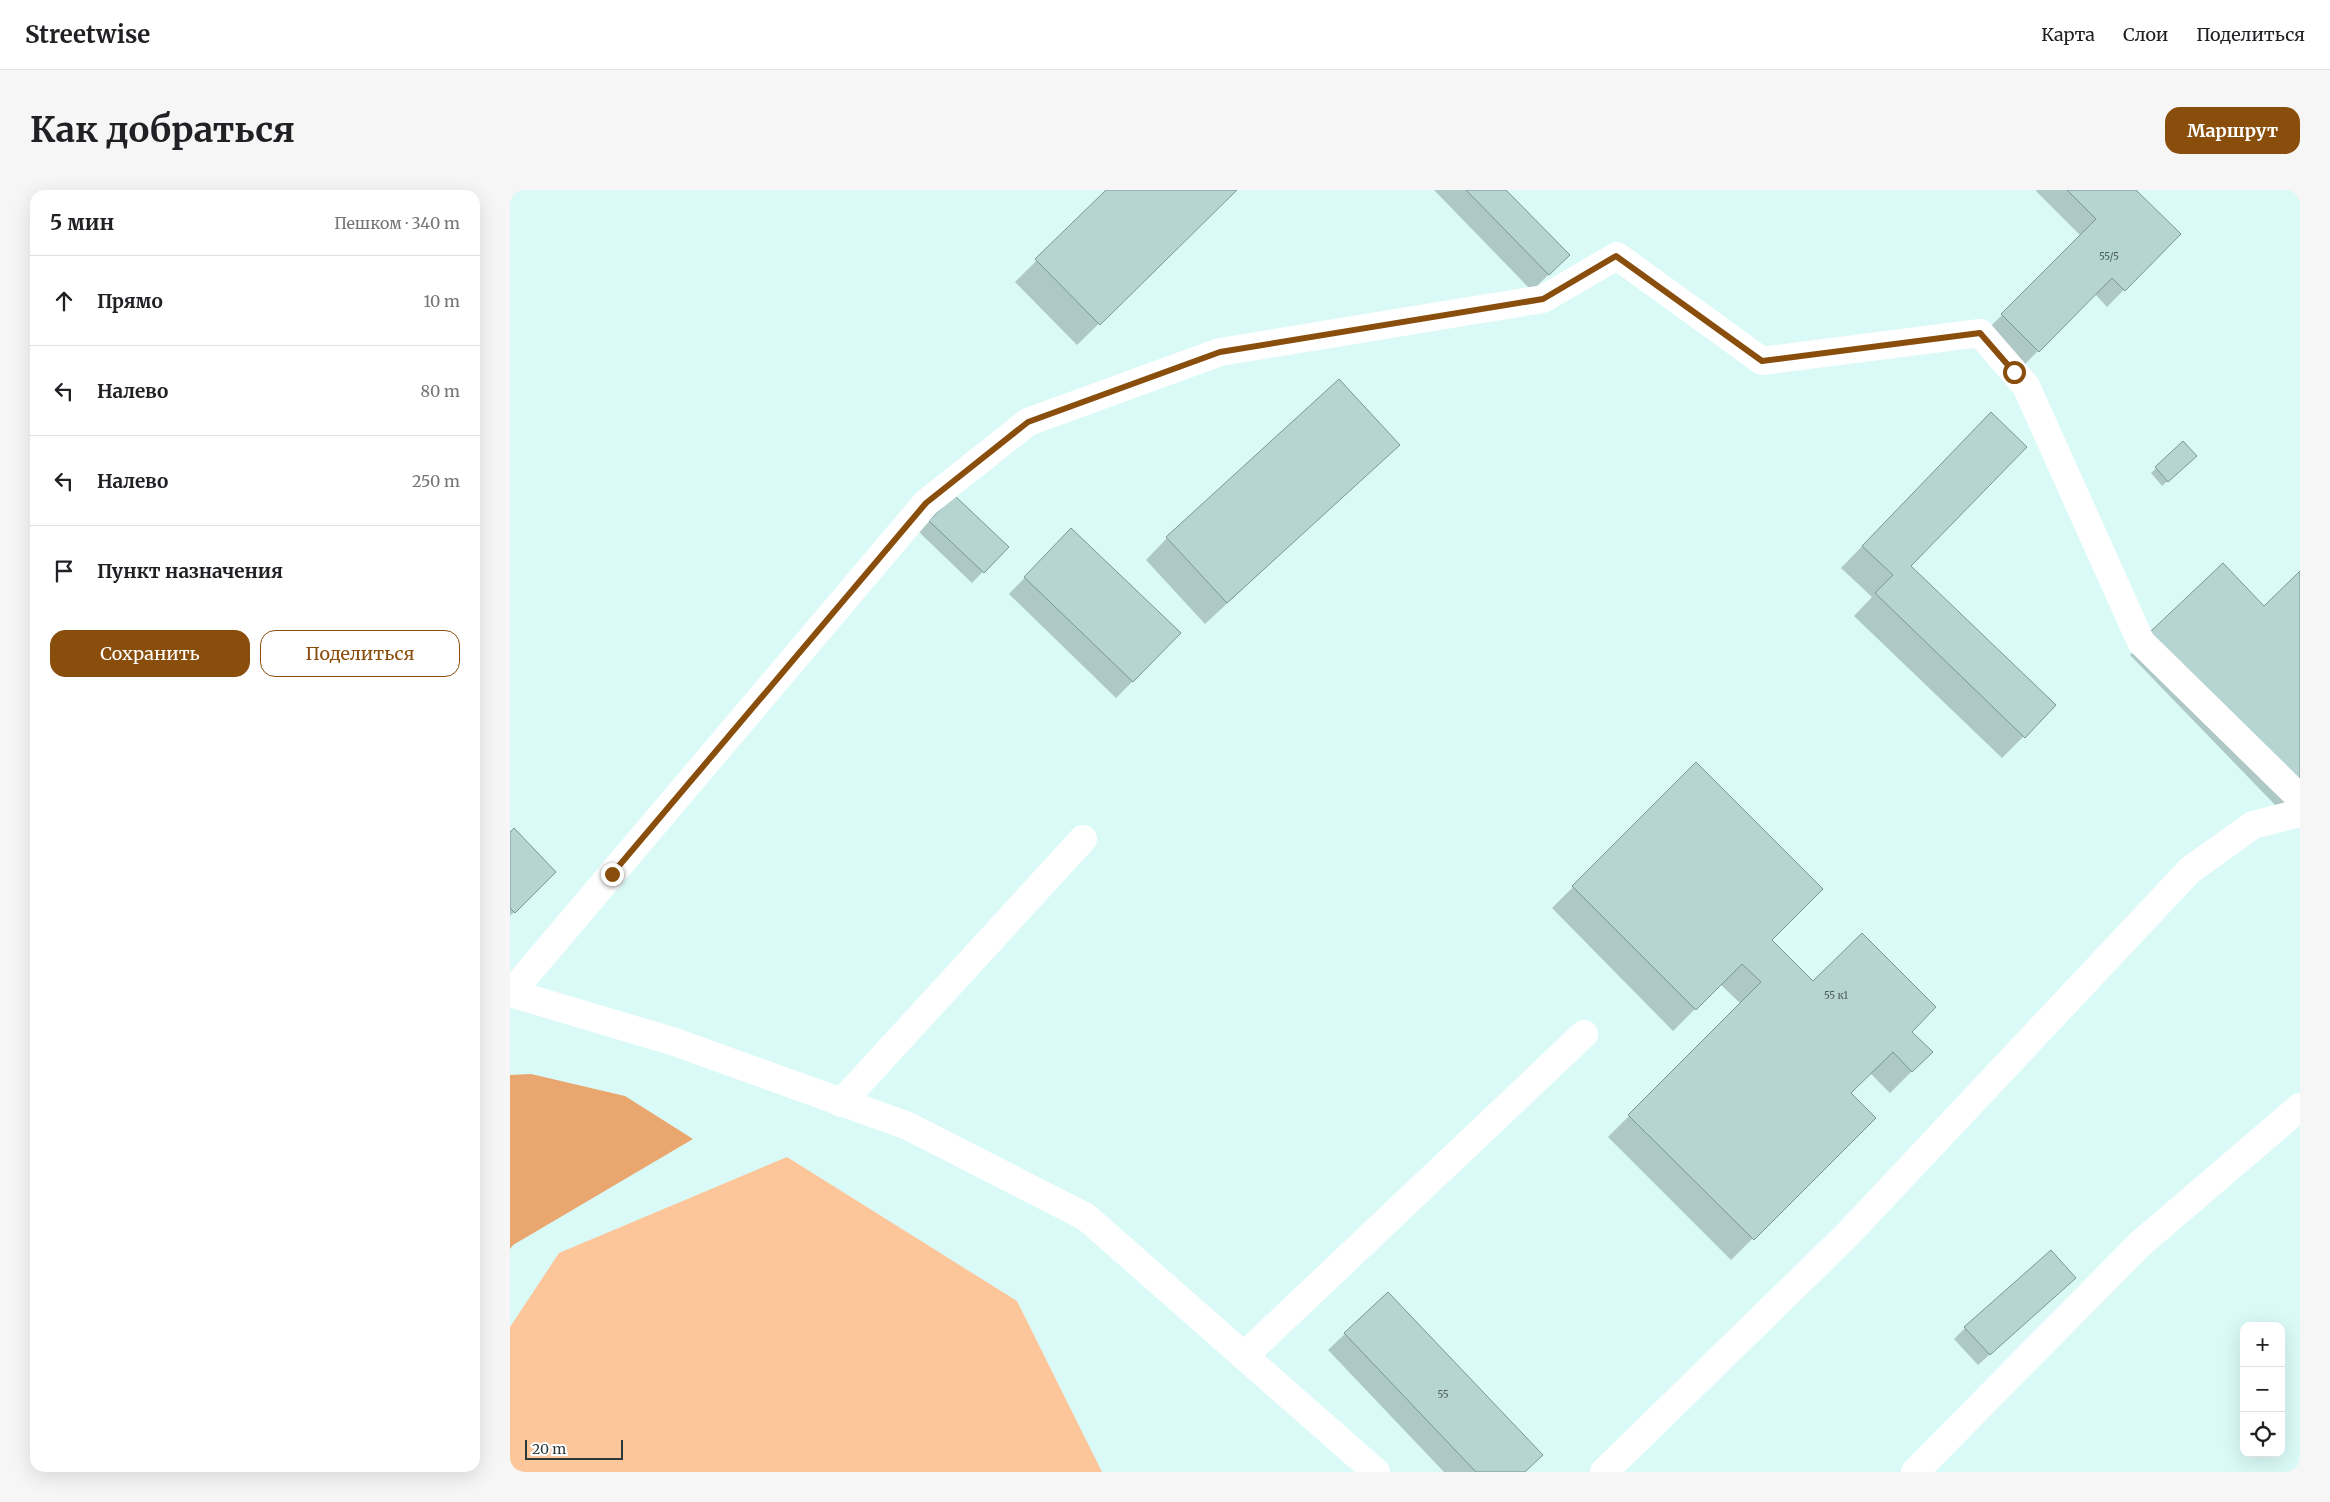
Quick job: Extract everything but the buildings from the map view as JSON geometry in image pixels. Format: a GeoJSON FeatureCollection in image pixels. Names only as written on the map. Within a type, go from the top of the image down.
{"type":"FeatureCollection","features":[{"type":"Feature","properties":{"kind":"street"},"geometry":{"type":"LineString","coordinates":[[1376,1472],[1086,1217],[908,1126],[672,1041],[511,993],[926,503],[1028,422],[1220,352],[1543,299],[1616,256],[1762,361],[1980,333],[2026,386],[2141,642],[2300,798]]}},
{"type":"Feature","properties":{"kind":"street"},"geometry":{"type":"LineString","coordinates":[[1604,1472],[1847,1235],[2190,870],[2253,825],[2300,813]]}},
{"type":"Feature","properties":{"kind":"street"},"geometry":{"type":"LineString","coordinates":[[841,1103],[1083,839]]}},
{"type":"Feature","properties":{"kind":"street"},"geometry":{"type":"LineString","coordinates":[[1244,1356],[1584,1034]]}},
{"type":"Feature","properties":{"kind":"street"},"geometry":{"type":"LineString","coordinates":[[1914,1472],[2140,1244],[2300,1107]]}},
{"type":"Feature","properties":{"kind":"shaded area"},"geometry":{"type":"Polygon","coordinates":[[[531,1074],[625,1096],[693,1139],[513,1245],[510,1249],[510,1075],[531,1074]]]}},
{"type":"Feature","properties":{"kind":"shaded area"},"geometry":{"type":"Polygon","coordinates":[[[787,1157],[1017,1301],[1102,1472],[510,1472],[510,1327],[559,1253],[787,1157]]]}},
{"type":"Feature","properties":{"kind":"route"},"geometry":{"type":"LineString","coordinates":[[612,874],[926,503],[1028,422],[1220,352],[1543,299],[1616,256],[1762,361],[1980,333],[2014,372]]}}]}
